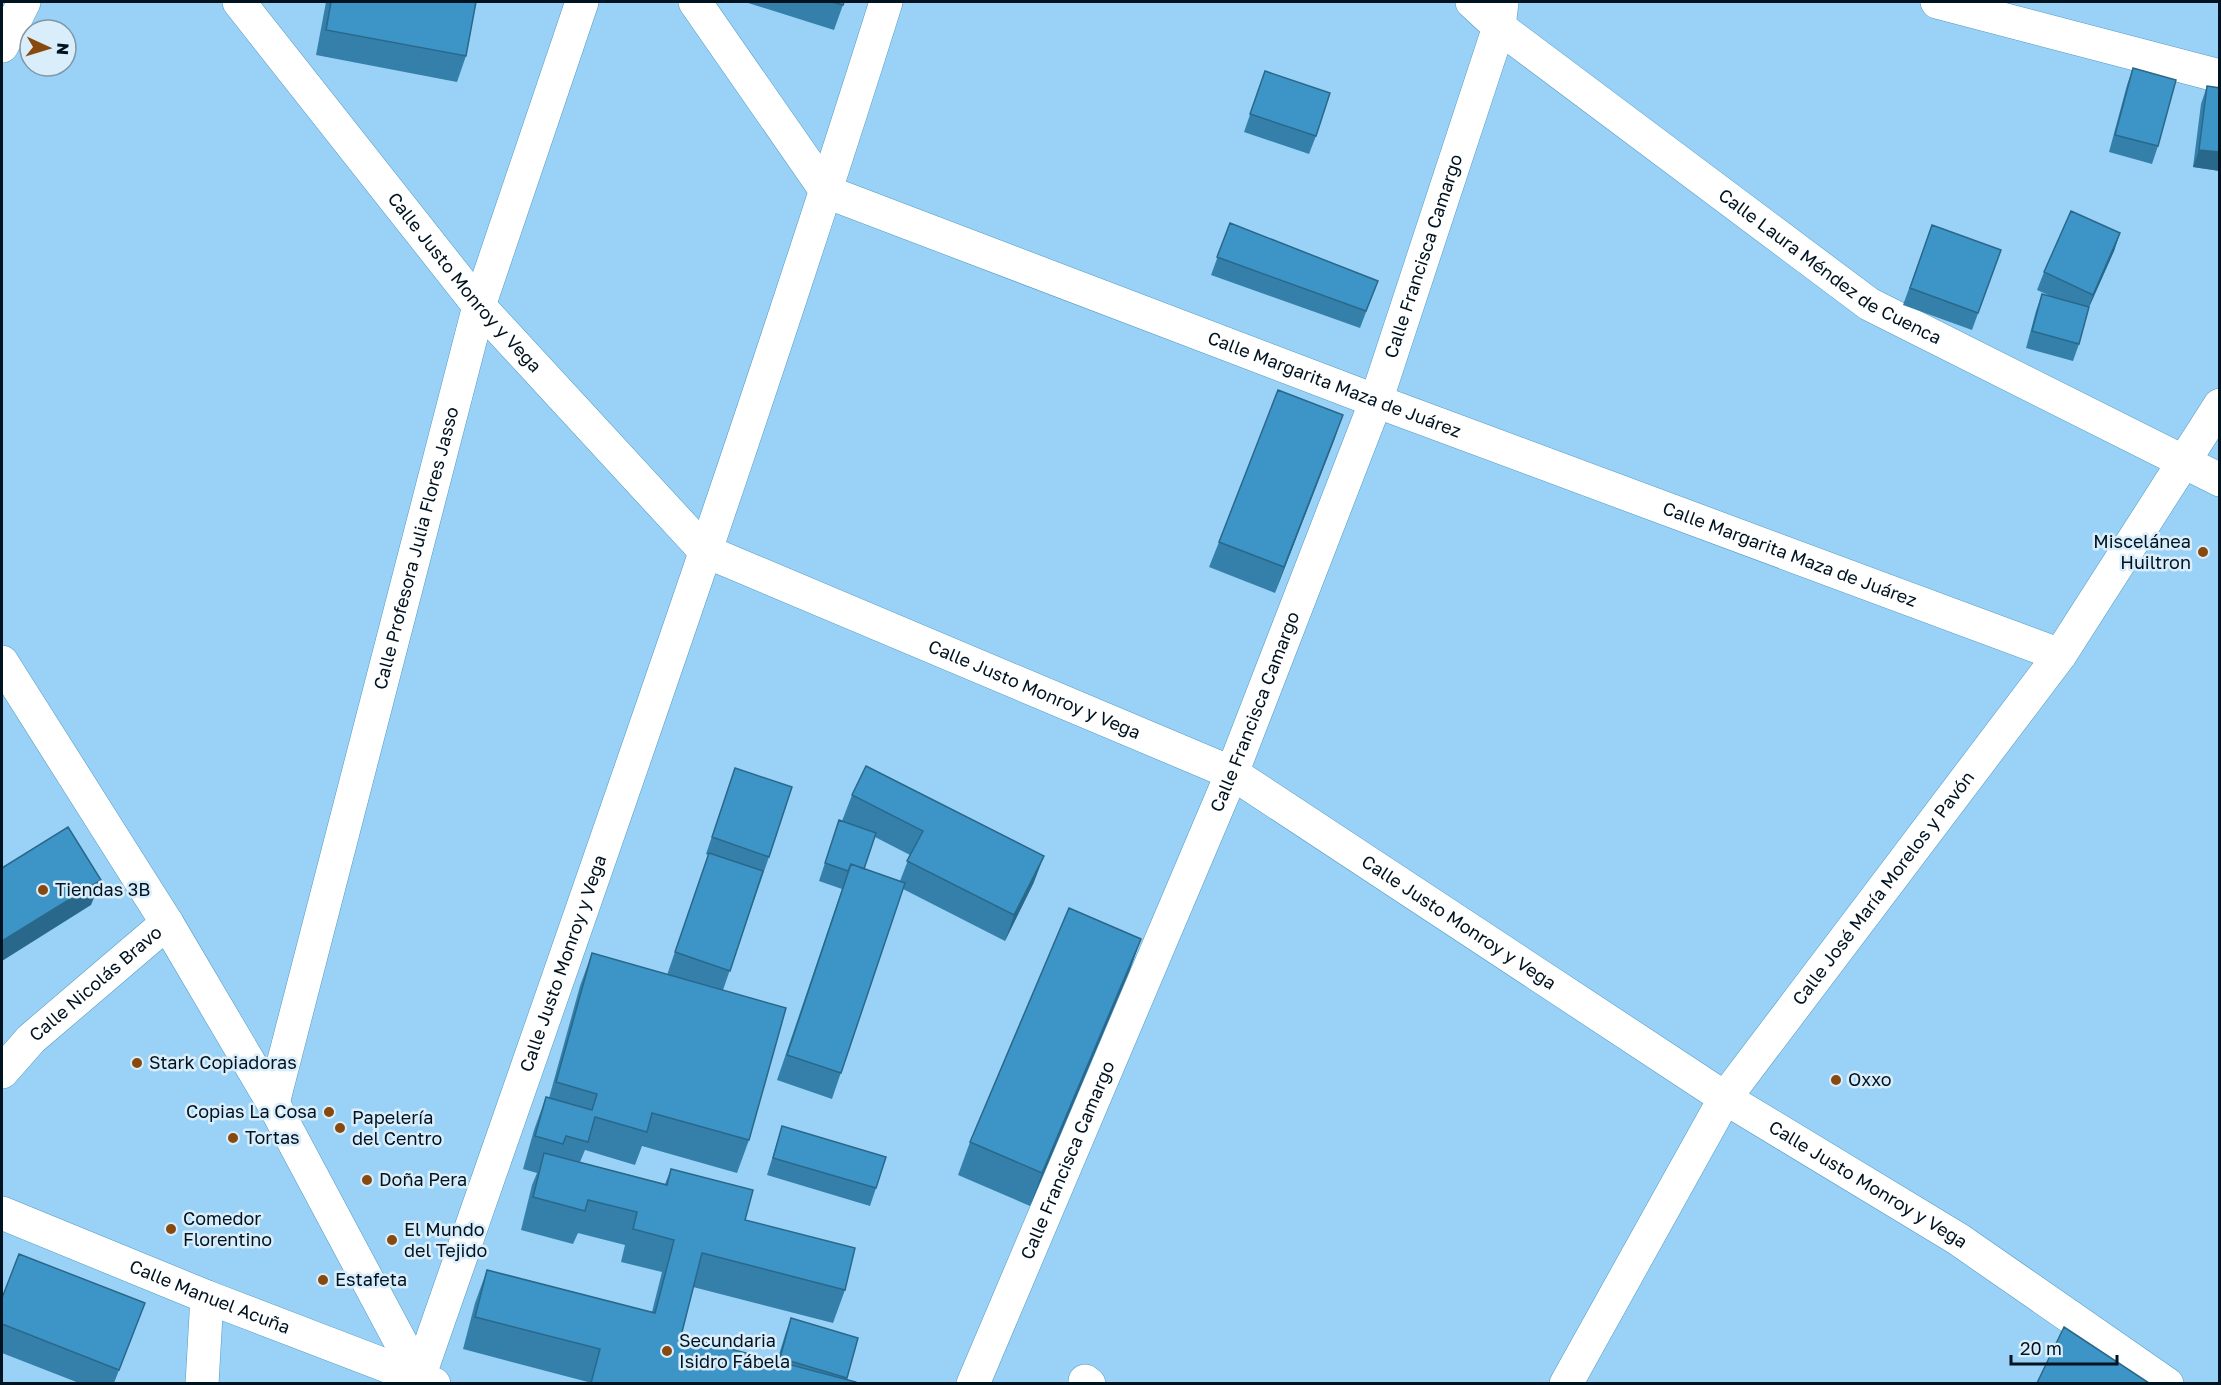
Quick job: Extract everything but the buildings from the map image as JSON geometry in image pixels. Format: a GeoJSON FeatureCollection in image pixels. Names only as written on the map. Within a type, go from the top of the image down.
{"type":"FeatureCollection","features":[{"type":"Feature","properties":{"kind":"street"},"geometry":{"type":"LineString","coordinates":[[2,46],[24,2]]}},
{"type":"Feature","properties":{"kind":"street","name":"Calle Justo Monroy y Vega"},"geometry":{"type":"LineString","coordinates":[[238,2],[479,306],[705,551],[1232,772],[1725,1098],[1959,1239],[2167,1383]]}},
{"type":"Feature","properties":{"kind":"street","name":"Calle Profesora Julia Flores Jasso"},"geometry":{"type":"LineString","coordinates":[[273,1103],[479,306],[582,2]]}},
{"type":"Feature","properties":{"kind":"street"},"geometry":{"type":"LineString","coordinates":[[695,2],[826,192]]}},
{"type":"Feature","properties":{"kind":"street","name":"Calle Justo Monroy y Vega"},"geometry":{"type":"LineString","coordinates":[[426,1381],[826,192],[886,2]]}},
{"type":"Feature","properties":{"kind":"street","name":"Calle Laura Méndez de Cuenca"},"geometry":{"type":"LineString","coordinates":[[1472,2],[1504,11],[1869,304],[2220,480]]}},
{"type":"Feature","properties":{"kind":"street"},"geometry":{"type":"LineString","coordinates":[[1937,2],[2220,76]]}},
{"type":"Feature","properties":{"kind":"street","name":"Calle Francisca Camargo"},"geometry":{"type":"LineString","coordinates":[[973,1383],[1232,772],[1376,401],[1504,11]]}},
{"type":"Feature","properties":{"kind":"street","name":"Calle Margarita Maza de Juárez"},"geometry":{"type":"LineString","coordinates":[[826,192],[1376,401],[2060,655]]}},
{"type":"Feature","properties":{"kind":"street","name":"Calle José María Morelos y Pavón"},"geometry":{"type":"LineString","coordinates":[[1566,1383],[1725,1098],[2060,655],[2220,405]]}},
{"type":"Feature","properties":{"kind":"street"},"geometry":{"type":"LineString","coordinates":[[2,662],[167,923],[273,1103],[426,1381]]}},
{"type":"Feature","properties":{"kind":"street","name":"Calle Nicolás Bravo"},"geometry":{"type":"LineString","coordinates":[[2,1072],[31,1039],[167,923]]}},
{"type":"Feature","properties":{"kind":"street","name":"Calle Manuel Acuña"},"geometry":{"type":"LineString","coordinates":[[2,1213],[207,1297],[426,1381]]}},
{"type":"Feature","properties":{"kind":"street"},"geometry":{"type":"LineString","coordinates":[[202,1383],[207,1297]]}},
{"type":"Feature","properties":{"kind":"place","name":"Miscelánea Huiltron"},"geometry":{"type":"Point","coordinates":[2203,552]}},
{"type":"Feature","properties":{"kind":"place","name":"Tiendas 3B"},"geometry":{"type":"Point","coordinates":[43,890]}},
{"type":"Feature","properties":{"kind":"place","name":"Stark Copiadoras"},"geometry":{"type":"Point","coordinates":[137,1063]}},
{"type":"Feature","properties":{"kind":"place","name":"Oxxo"},"geometry":{"type":"Point","coordinates":[1836,1080]}},
{"type":"Feature","properties":{"kind":"place","name":"Copias La Cosa"},"geometry":{"type":"Point","coordinates":[329,1112]}},
{"type":"Feature","properties":{"kind":"place","name":"Papelería del Centro"},"geometry":{"type":"Point","coordinates":[340,1128]}},
{"type":"Feature","properties":{"kind":"place","name":"Tortas"},"geometry":{"type":"Point","coordinates":[233,1138]}},
{"type":"Feature","properties":{"kind":"place","name":"Doña Pera"},"geometry":{"type":"Point","coordinates":[367,1180]}},
{"type":"Feature","properties":{"kind":"place","name":"Comedor Florentino"},"geometry":{"type":"Point","coordinates":[171,1229]}},
{"type":"Feature","properties":{"kind":"place","name":"El Mundo del Tejido"},"geometry":{"type":"Point","coordinates":[392,1240]}},
{"type":"Feature","properties":{"kind":"place","name":"Estafeta"},"geometry":{"type":"Point","coordinates":[323,1280]}},
{"type":"Feature","properties":{"kind":"place","name":"Secundaria Isidro Fábela"},"geometry":{"type":"Point","coordinates":[667,1351]}}]}
